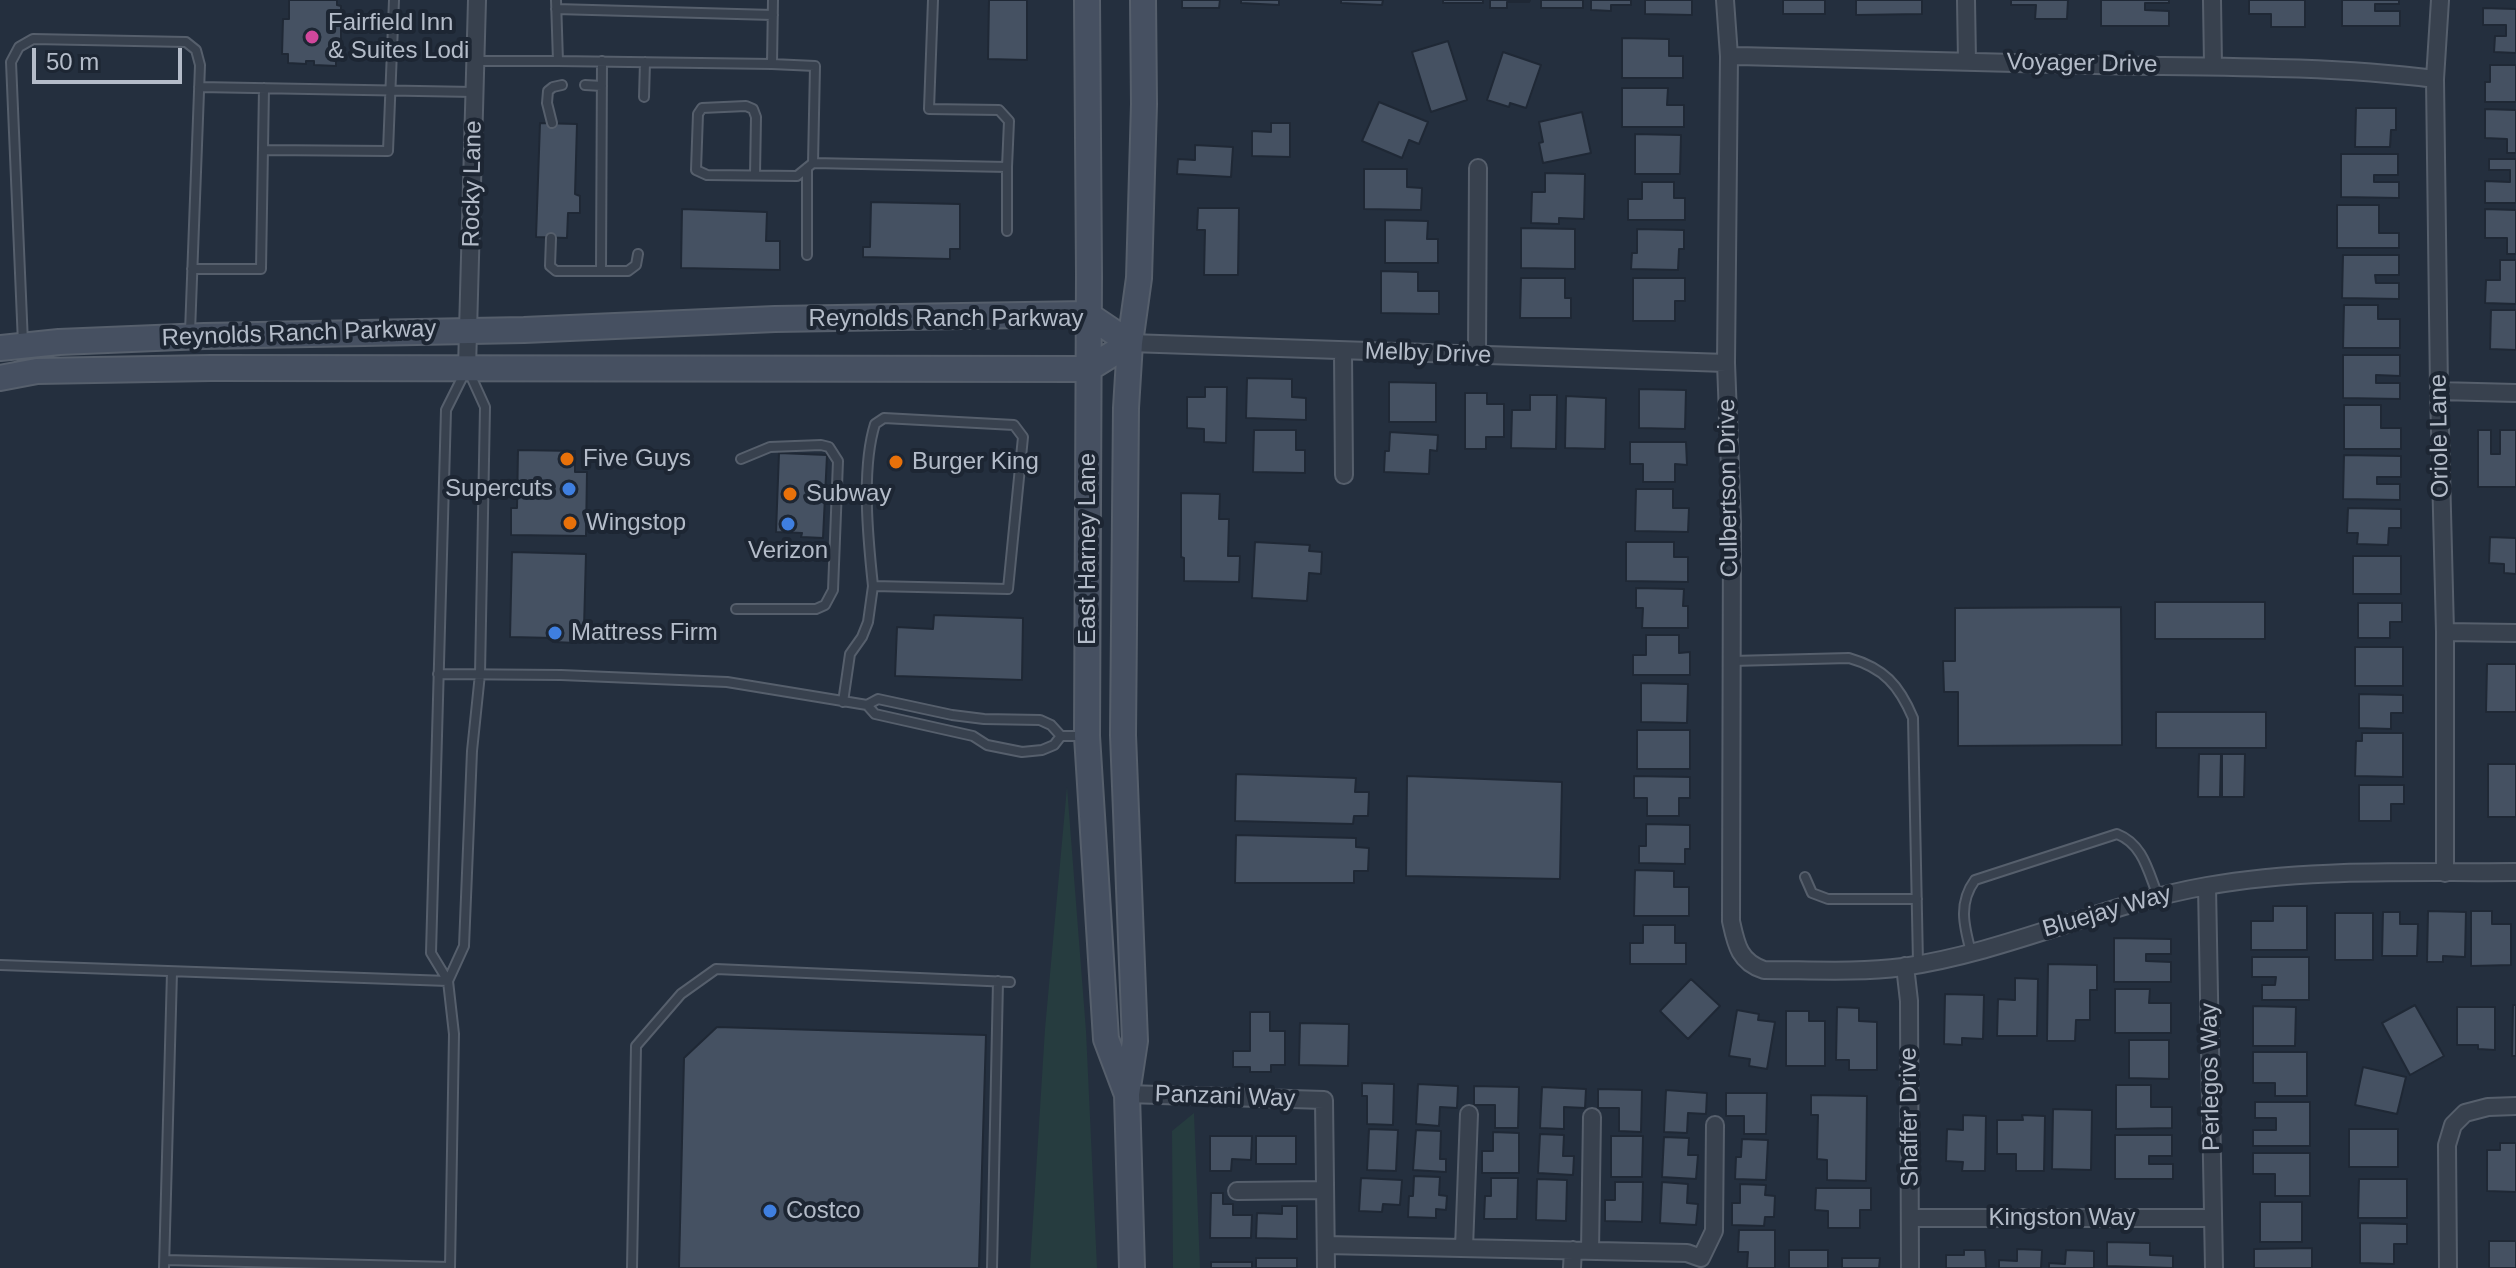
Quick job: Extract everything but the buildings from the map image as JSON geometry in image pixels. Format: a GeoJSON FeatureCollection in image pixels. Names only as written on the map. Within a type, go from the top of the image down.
{"type":"FeatureCollection","features":[{"type":"Feature","properties":{"kind":"main road","name":"East Harney Lane"},"geometry":{"type":"LineString","coordinates":[[1087,0],[1087,736],[1106,1039],[1127,1094]]}},
{"type":"Feature","properties":{"kind":"main road","name":"East Harney Lane"},"geometry":{"type":"LineString","coordinates":[[1132,1268],[1127,1094],[1135,1041],[1123,735],[1126,408],[1139,262],[1144,104],[1143,0]]}},
{"type":"Feature","properties":{"kind":"main road","name":"Reynolds Ranch Parkway"},"geometry":{"type":"LineString","coordinates":[[0,378],[37,371],[211,368],[1088,369],[1130,343],[1087,314],[775,319],[524,330],[190,337],[12,347]]}},
{"type":"Feature","properties":{"kind":"street","name":"Rocky Lane"},"geometry":{"type":"LineString","coordinates":[[467,368],[477,0]]}},
{"type":"Feature","properties":{"kind":"street","name":"Culbertson Drive"},"geometry":{"type":"LineString","coordinates":[[1725,0],[1729,56],[1726,363],[1732,522],[1731,921]]}},
{"type":"Feature","properties":{"kind":"street"},"geometry":{"type":"LineString","coordinates":[[1966,0],[1967,61]]}},
{"type":"Feature","properties":{"kind":"street"},"geometry":{"type":"LineString","coordinates":[[2212,0],[2213,65]]}},
{"type":"Feature","properties":{"kind":"street","name":"Oriole Lane"},"geometry":{"type":"LineString","coordinates":[[2440,0],[2435,79],[2445,632],[2445,873]]}},
{"type":"Feature","properties":{"kind":"street","name":"Voyager Drive"},"geometry":{"type":"LineString","coordinates":[[1729,56],[2213,65],[2435,79]]}},
{"type":"Feature","properties":{"kind":"street"},"geometry":{"type":"LineString","coordinates":[[1477,356],[1478,168]]}},
{"type":"Feature","properties":{"kind":"street","name":"Melby Drive"},"geometry":{"type":"LineString","coordinates":[[1130,343],[1726,363]]}},
{"type":"Feature","properties":{"kind":"street"},"geometry":{"type":"LineString","coordinates":[[1343,352],[1344,475]]}},
{"type":"Feature","properties":{"kind":"street"},"geometry":{"type":"LineString","coordinates":[[2439,391],[2516,393]]}},
{"type":"Feature","properties":{"kind":"street"},"geometry":{"type":"LineString","coordinates":[[2445,632],[2516,633]]}},
{"type":"Feature","properties":{"kind":"street","name":"Bluejay Way"},"geometry":{"type":"LineString","coordinates":[[1731,921],[1737,949],[1755,967],[1764,970],[1872,970],[1971,952],[2134,901],[2207,886],[2275,876],[2516,872]]}},
{"type":"Feature","properties":{"kind":"street","name":"Perlegos Way"},"geometry":{"type":"LineString","coordinates":[[2207,886],[2214,1268]]}},
{"type":"Feature","properties":{"kind":"street","name":"Shaffer Drive"},"geometry":{"type":"LineString","coordinates":[[1910,1268],[1909,1001],[1912,965]]}},
{"type":"Feature","properties":{"kind":"street","name":"Panzani Way"},"geometry":{"type":"LineString","coordinates":[[1127,1094],[1324,1100],[1325,1190]]}},
{"type":"Feature","properties":{"kind":"street"},"geometry":{"type":"LineString","coordinates":[[2448,1268],[2447,1145],[2453,1125],[2465,1113],[2488,1107],[2516,1106]]}},
{"type":"Feature","properties":{"kind":"street"},"geometry":{"type":"LineString","coordinates":[[1464,1248],[1469,1114]]}},
{"type":"Feature","properties":{"kind":"street"},"geometry":{"type":"LineString","coordinates":[[1572,1268],[1581,1250],[1592,1117]]}},
{"type":"Feature","properties":{"kind":"street"},"geometry":{"type":"LineString","coordinates":[[1326,1245],[1687,1253],[1703,1263],[1714,1231],[1715,1125]]}},
{"type":"Feature","properties":{"kind":"street"},"geometry":{"type":"LineString","coordinates":[[1237,1191],[1325,1190],[1326,1268]]}},
{"type":"Feature","properties":{"kind":"street","name":"Kingston Way"},"geometry":{"type":"LineString","coordinates":[[1911,1218],[2213,1218]]}},
{"type":"Feature","properties":{"kind":"lane"},"geometry":{"type":"LineString","coordinates":[[264,150],[388,151],[394,0]]}},
{"type":"Feature","properties":{"kind":"lane"},"geometry":{"type":"LineString","coordinates":[[772,64],[773,0]]}},
{"type":"Feature","properties":{"kind":"lane"},"geometry":{"type":"LineString","coordinates":[[933,0],[929,109],[999,110],[1009,121],[1007,231]]}},
{"type":"Feature","properties":{"kind":"lane"},"geometry":{"type":"LineString","coordinates":[[558,61],[556,4],[773,15]]}},
{"type":"Feature","properties":{"kind":"lane"},"geometry":{"type":"LineString","coordinates":[[12,347],[11,62],[19,47],[33,39],[186,42],[196,50],[200,65],[190,337]]}},
{"type":"Feature","properties":{"kind":"lane"},"geometry":{"type":"LineString","coordinates":[[476,61],[815,66],[807,255]]}},
{"type":"Feature","properties":{"kind":"lane"},"geometry":{"type":"LineString","coordinates":[[601,271],[602,61]]}},
{"type":"Feature","properties":{"kind":"lane"},"geometry":{"type":"LineString","coordinates":[[644,97],[645,62]]}},
{"type":"Feature","properties":{"kind":"lane"},"geometry":{"type":"LineString","coordinates":[[552,123],[547,103],[548,91],[562,85]]}},
{"type":"Feature","properties":{"kind":"lane"},"geometry":{"type":"LineString","coordinates":[[585,85],[602,86]]}},
{"type":"Feature","properties":{"kind":"lane"},"geometry":{"type":"LineString","coordinates":[[199,87],[475,92]]}},
{"type":"Feature","properties":{"kind":"lane"},"geometry":{"type":"LineString","coordinates":[[192,269],[261,269],[264,88]]}},
{"type":"Feature","properties":{"kind":"lane"},"geometry":{"type":"LineString","coordinates":[[755,175],[756,117],[753,109],[746,106],[702,108],[698,114],[696,170],[707,175],[797,176],[810,165],[1007,167]]}},
{"type":"Feature","properties":{"kind":"lane"},"geometry":{"type":"LineString","coordinates":[[551,238],[550,266],[556,271],[628,271],[636,265],[638,254]]}},
{"type":"Feature","properties":{"kind":"lane"},"geometry":{"type":"LineString","coordinates":[[172,972],[164,1264],[450,1268],[454,1034],[448,981],[431,953],[446,410],[467,368]]}},
{"type":"Feature","properties":{"kind":"lane"},"geometry":{"type":"LineString","coordinates":[[448,981],[464,946],[472,751],[480,674],[485,407],[467,368]]}},
{"type":"Feature","properties":{"kind":"lane"},"geometry":{"type":"LineString","coordinates":[[843,702],[850,654],[868,622],[873,586],[867,526],[870,440],[875,424],[884,418],[1014,425],[1023,437],[1008,589],[873,586]]}},
{"type":"Feature","properties":{"kind":"lane"},"geometry":{"type":"LineString","coordinates":[[736,609],[816,609],[825,605],[833,590],[838,461],[829,447],[821,445],[770,447],[741,459]]}},
{"type":"Feature","properties":{"kind":"lane"},"geometry":{"type":"LineString","coordinates":[[1731,661],[1849,658],[1867,663],[1886,675],[1905,700],[1913,718],[1917,899],[1912,965]]}},
{"type":"Feature","properties":{"kind":"lane"},"geometry":{"type":"LineString","coordinates":[[438,674],[561,675],[727,682],[867,705],[878,699],[952,715],[1040,720],[1051,725],[1061,736],[1087,736]]}},
{"type":"Feature","properties":{"kind":"lane"},"geometry":{"type":"LineString","coordinates":[[867,705],[875,714],[973,736],[987,745],[1022,752],[1042,750],[1054,745],[1061,736]]}},
{"type":"Feature","properties":{"kind":"lane"},"geometry":{"type":"LineString","coordinates":[[1971,952],[1964,915],[1966,892],[1975,880],[2117,834],[2130,839],[2139,850],[2158,896]]}},
{"type":"Feature","properties":{"kind":"lane"},"geometry":{"type":"LineString","coordinates":[[1805,877],[1812,893],[1828,899],[1917,899]]}},
{"type":"Feature","properties":{"kind":"lane"},"geometry":{"type":"LineString","coordinates":[[0,965],[448,981]]}},
{"type":"Feature","properties":{"kind":"lane"},"geometry":{"type":"LineString","coordinates":[[632,1268],[636,1046],[681,994],[716,969],[1010,982]]}},
{"type":"Feature","properties":{"kind":"lane"},"geometry":{"type":"LineString","coordinates":[[992,1268],[998,981]]}},
{"type":"Feature","properties":{"kind":"green space"},"geometry":{"type":"Polygon","coordinates":[[[1067,787],[1086,1031],[1097,1268],[1030,1268],[1045,1029],[1067,787]]]}},
{"type":"Feature","properties":{"kind":"green space"},"geometry":{"type":"Polygon","coordinates":[[[1194,1113],[1200,1268],[1173,1268],[1172,1131],[1194,1113]]]}},
{"type":"Feature","properties":{"kind":"place","name":"Fairfield Inn & Suites Lodi"},"geometry":{"type":"Point","coordinates":[312,37]}},
{"type":"Feature","properties":{"kind":"place","name":"Five Guys"},"geometry":{"type":"Point","coordinates":[567,459]}},
{"type":"Feature","properties":{"kind":"place","name":"Burger King"},"geometry":{"type":"Point","coordinates":[896,462]}},
{"type":"Feature","properties":{"kind":"place","name":"Supercuts"},"geometry":{"type":"Point","coordinates":[569,489]}},
{"type":"Feature","properties":{"kind":"place","name":"Subway"},"geometry":{"type":"Point","coordinates":[790,494]}},
{"type":"Feature","properties":{"kind":"place","name":"Wingstop"},"geometry":{"type":"Point","coordinates":[570,523]}},
{"type":"Feature","properties":{"kind":"place","name":"Verizon"},"geometry":{"type":"Point","coordinates":[788,524]}},
{"type":"Feature","properties":{"kind":"place","name":"Mattress Firm"},"geometry":{"type":"Point","coordinates":[555,633]}},
{"type":"Feature","properties":{"kind":"place","name":"Costco"},"geometry":{"type":"Point","coordinates":[770,1211]}}]}
